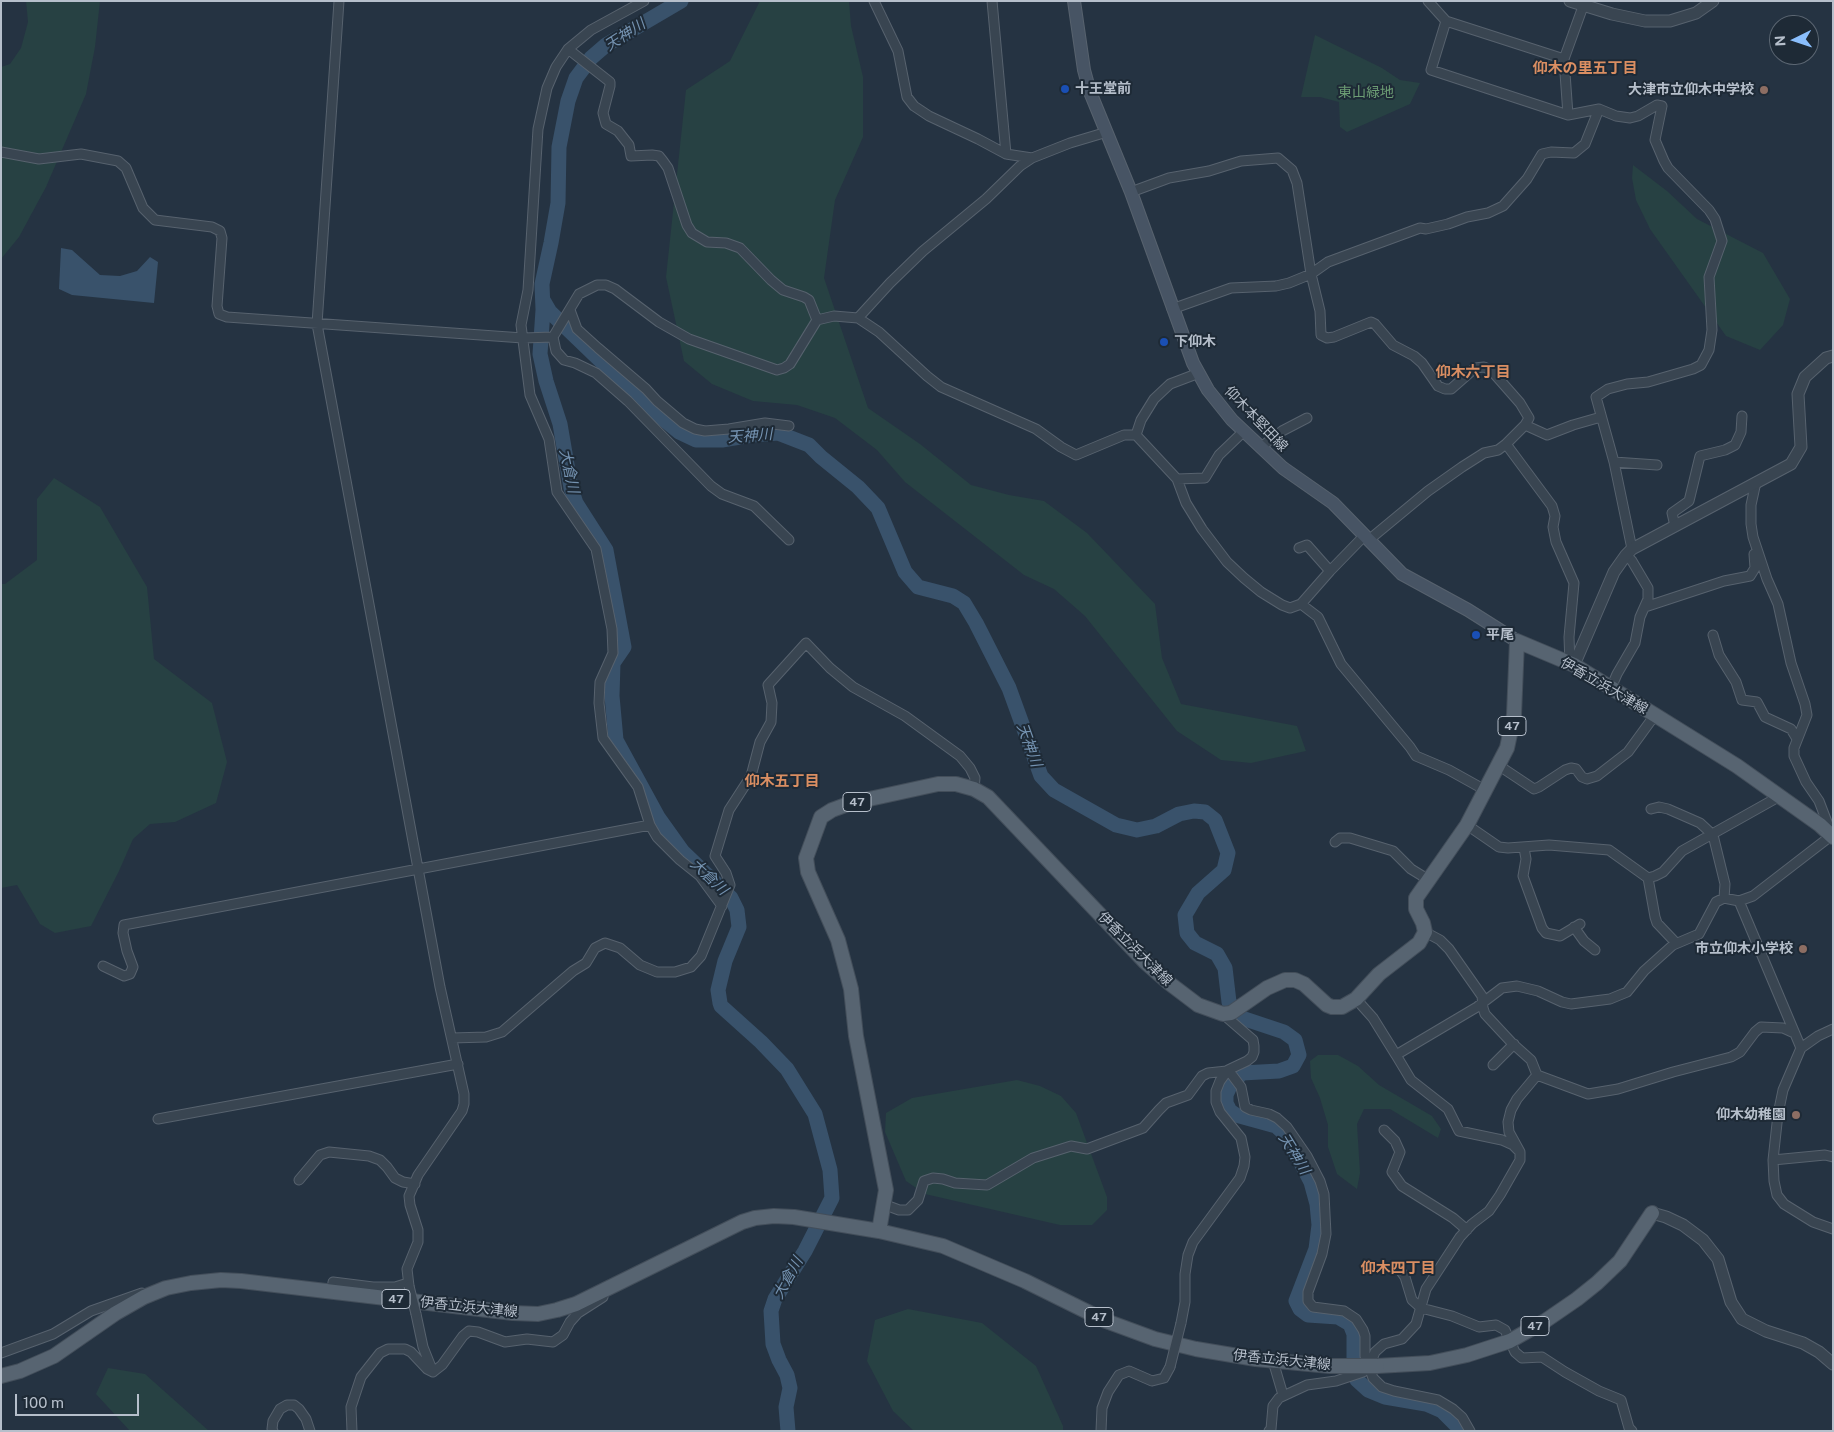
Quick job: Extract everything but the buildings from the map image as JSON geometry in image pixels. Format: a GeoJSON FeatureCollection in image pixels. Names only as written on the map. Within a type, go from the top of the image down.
{"type":"FeatureCollection","features":[{"type":"Feature","properties":{"kind":"main road","name":"仰木本堅田線"},"geometry":{"type":"LineString","coordinates":[[1074,1],[1084,70],[1090,92],[1131,192],[1172,310],[1193,363],[1208,390],[1232,420],[1295,478],[1333,503],[1402,574],[1468,610],[1516,641]]}},
{"type":"Feature","properties":{"kind":"main road","name":"伊香立浜大津線"},"geometry":{"type":"LineString","coordinates":[[1516,641],[1572,664],[1611,688],[1737,766],[1820,824],[1832,836]]}},
{"type":"Feature","properties":{"kind":"main road","name":"47"},"geometry":{"type":"LineString","coordinates":[[1424,932],[1415,903],[1416,898],[1467,825],[1507,748],[1514,714],[1516,641]]}},
{"type":"Feature","properties":{"kind":"main road","name":"伊香立浜大津線"},"geometry":{"type":"LineString","coordinates":[[880,1231],[886,1190],[856,1036],[851,989],[838,940],[808,872],[806,858],[821,817],[832,810],[851,803],[938,784],[956,784],[974,789],[988,797],[1145,962],[1168,983],[1198,1005],[1209,1010],[1227,1013]]}},
{"type":"Feature","properties":{"kind":"main road"},"geometry":{"type":"LineString","coordinates":[[1227,1013],[1267,988],[1285,980],[1295,980],[1304,984],[1327,1005],[1332,1007],[1342,1006],[1356,999],[1379,974],[1419,943],[1424,932]]}},
{"type":"Feature","properties":{"kind":"main road","name":"伊香立浜大津線"},"geometry":{"type":"LineString","coordinates":[[1,1376],[20,1371],[54,1356],[116,1313],[144,1297],[166,1288],[221,1280],[242,1281],[513,1313],[538,1314],[576,1304],[742,1222],[755,1218],[774,1216],[794,1217],[880,1231],[943,1246],[1025,1281],[1106,1321],[1155,1339],[1196,1349],[1273,1361],[1370,1369],[1430,1363],[1467,1355],[1510,1341],[1545,1321],[1597,1283],[1620,1260],[1652,1213]]}},
{"type":"Feature","properties":{"kind":"street"},"geometry":{"type":"LineString","coordinates":[[339,1],[317,324],[440,987],[464,1094],[462,1111],[432,1153],[409,1196],[410,1206],[418,1230],[418,1242],[407,1269],[408,1284],[423,1347],[433,1372]]}},
{"type":"Feature","properties":{"kind":"street"},"geometry":{"type":"LineString","coordinates":[[644,1],[591,30],[568,49],[556,67],[548,88],[538,129],[528,290],[521,325],[530,395],[549,439],[557,492],[596,549],[607,603],[612,630],[613,653],[600,682],[599,702],[602,738],[638,787],[650,825],[666,848],[700,876],[722,906]]}},
{"type":"Feature","properties":{"kind":"street"},"geometry":{"type":"LineString","coordinates":[[874,1],[898,51],[907,97],[914,106],[929,116],[1006,154],[1032,158]]}},
{"type":"Feature","properties":{"kind":"street"},"geometry":{"type":"LineString","coordinates":[[992,1],[1006,154]]}},
{"type":"Feature","properties":{"kind":"street"},"geometry":{"type":"LineString","coordinates":[[1428,1],[1446,21],[1564,59]]}},
{"type":"Feature","properties":{"kind":"street"},"geometry":{"type":"LineString","coordinates":[[1570,1],[1584,3],[1624,18],[1645,22],[1670,21],[1696,13],[1713,1]]}},
{"type":"Feature","properties":{"kind":"street"},"geometry":{"type":"LineString","coordinates":[[1568,114],[1564,59],[1584,3]]}},
{"type":"Feature","properties":{"kind":"street"},"geometry":{"type":"LineString","coordinates":[[1446,21],[1431,70],[1568,114],[1598,109],[1616,116],[1630,118],[1638,116],[1657,105],[1662,106],[1655,140],[1664,161],[1668,168],[1710,210],[1722,241],[1709,277],[1712,330],[1709,350],[1701,365],[1694,369],[1648,382],[1627,384],[1608,390],[1596,397],[1614,462],[1629,552],[1632,561],[1648,588],[1648,599],[1640,617],[1634,643],[1611,688]]}},
{"type":"Feature","properties":{"kind":"street"},"geometry":{"type":"LineString","coordinates":[[568,49],[610,82],[604,112],[606,124],[618,130],[629,145],[631,156],[652,155],[659,156],[663,160],[668,168],[687,226],[692,233],[707,242],[726,243],[740,248],[783,290],[809,300],[816,320]]}},
{"type":"Feature","properties":{"kind":"street"},"geometry":{"type":"LineString","coordinates":[[1172,310],[1231,288],[1276,286],[1289,283],[1311,274],[1328,262],[1420,228],[1426,229],[1467,217],[1488,214],[1503,206],[1527,179],[1542,154],[1546,152],[1574,153],[1586,144],[1598,109]]}},
{"type":"Feature","properties":{"kind":"street"},"geometry":{"type":"LineString","coordinates":[[858,318],[890,283],[924,251],[986,199],[1020,166],[1032,158],[1070,143],[1107,132]]}},
{"type":"Feature","properties":{"kind":"street"},"geometry":{"type":"LineString","coordinates":[[1,152],[39,159],[81,154],[118,161],[126,168],[144,208],[155,220],[212,227],[220,231],[222,238],[217,306],[219,314],[227,317],[523,338],[552,336]]}},
{"type":"Feature","properties":{"kind":"street"},"geometry":{"type":"LineString","coordinates":[[552,336],[579,294],[597,285],[606,285],[615,289],[659,322],[689,339],[777,370],[790,364],[816,320],[834,316],[858,318],[879,332],[941,387],[1036,429],[1061,448],[1076,455],[1124,436],[1136,436],[1177,479],[1186,502],[1202,529],[1227,562],[1244,578],[1282,605],[1290,608],[1301,604],[1330,571],[1368,537],[1462,467],[1484,453],[1498,450],[1525,425],[1529,418],[1520,402],[1491,370],[1484,367],[1475,368],[1458,385],[1446,390],[1438,386],[1422,363],[1414,356],[1393,345],[1375,324],[1371,322],[1334,337],[1327,338],[1321,335],[1320,310],[1311,274],[1297,183],[1292,170],[1278,158],[1241,161],[1209,171],[1170,178],[1131,192]]}},
{"type":"Feature","properties":{"kind":"street"},"geometry":{"type":"LineString","coordinates":[[568,313],[577,329],[683,423],[695,429],[706,431],[765,423],[790,426]]}},
{"type":"Feature","properties":{"kind":"street"},"geometry":{"type":"LineString","coordinates":[[552,336],[556,350],[564,360],[575,362],[596,373],[622,395],[711,486],[722,494],[754,506],[789,540]]}},
{"type":"Feature","properties":{"kind":"street"},"geometry":{"type":"LineString","coordinates":[[1572,664],[1614,572],[1629,552],[1791,464],[1801,447],[1798,394],[1805,378],[1826,358],[1833,356]]}},
{"type":"Feature","properties":{"kind":"street"},"geometry":{"type":"LineString","coordinates":[[1136,436],[1140,420],[1154,399],[1170,384],[1199,373]]}},
{"type":"Feature","properties":{"kind":"street"},"geometry":{"type":"LineString","coordinates":[[1675,526],[1672,513],[1689,501],[1700,456],[1725,450],[1736,445],[1741,432],[1742,416]]}},
{"type":"Feature","properties":{"kind":"street"},"geometry":{"type":"LineString","coordinates":[[1525,425],[1547,435],[1601,417]]}},
{"type":"Feature","properties":{"kind":"street"},"geometry":{"type":"LineString","coordinates":[[1261,447],[1282,431],[1307,418]]}},
{"type":"Feature","properties":{"kind":"street"},"geometry":{"type":"LineString","coordinates":[[1177,479],[1205,478],[1219,454],[1244,431]]}},
{"type":"Feature","properties":{"kind":"street"},"geometry":{"type":"LineString","coordinates":[[1506,444],[1552,506],[1555,516],[1553,527],[1556,542],[1574,583],[1569,637],[1572,664]]}},
{"type":"Feature","properties":{"kind":"street"},"geometry":{"type":"LineString","coordinates":[[1614,462],[1657,465]]}},
{"type":"Feature","properties":{"kind":"street"},"geometry":{"type":"LineString","coordinates":[[1396,1055],[1508,986],[1538,991],[1571,1004],[1610,999],[1627,992],[1644,971],[1664,952],[1676,943],[1699,934],[1716,902],[1724,898],[1739,901],[1753,896],[1832,836],[1819,801],[1806,782],[1794,756],[1794,748],[1806,715],[1805,704],[1790,663],[1778,604],[1767,580],[1751,524],[1751,505],[1756,482]]}},
{"type":"Feature","properties":{"kind":"street"},"geometry":{"type":"LineString","coordinates":[[1299,548],[1307,545],[1330,571]]}},
{"type":"Feature","properties":{"kind":"street"},"geometry":{"type":"LineString","coordinates":[[1644,608],[1724,581],[1750,576],[1755,568],[1753,548],[1756,546]]}},
{"type":"Feature","properties":{"kind":"street"},"geometry":{"type":"LineString","coordinates":[[1301,604],[1318,617],[1341,664],[1416,756],[1449,770],[1486,790]]}},
{"type":"Feature","properties":{"kind":"street"},"geometry":{"type":"LineString","coordinates":[[1713,634],[1718,656],[1733,676],[1742,700],[1757,702],[1765,717],[1791,729],[1797,739]]}},
{"type":"Feature","properties":{"kind":"street"},"geometry":{"type":"LineString","coordinates":[[452,1038],[486,1037],[502,1032],[573,971],[586,963],[595,948],[606,943],[620,948],[640,965],[657,972],[675,972],[691,967],[701,956],[730,885],[726,873],[715,856],[729,810],[751,776],[760,742],[771,722],[772,703],[768,685],[806,643],[830,668],[853,687],[905,716],[960,756],[976,778],[974,789]]}},
{"type":"Feature","properties":{"kind":"street"},"geometry":{"type":"LineString","coordinates":[[1498,765],[1534,788],[1540,787],[1570,768],[1576,769],[1582,777],[1587,779],[1597,776],[1628,752],[1655,716]]}},
{"type":"Feature","properties":{"kind":"street"},"geometry":{"type":"LineString","coordinates":[[1648,878],[1663,872],[1682,851],[1780,796]]}},
{"type":"Feature","properties":{"kind":"street"},"geometry":{"type":"LineString","coordinates":[[1651,809],[1659,807],[1668,809],[1700,823],[1712,835],[1725,884],[1724,898]]}},
{"type":"Feature","properties":{"kind":"street"},"geometry":{"type":"LineString","coordinates":[[103,966],[124,976],[130,974],[133,967],[126,951],[123,933],[124,926],[650,825]]}},
{"type":"Feature","properties":{"kind":"street"},"geometry":{"type":"LineString","coordinates":[[1467,825],[1499,846],[1508,848],[1549,845],[1609,850],[1648,878],[1657,923],[1676,943]]}},
{"type":"Feature","properties":{"kind":"street"},"geometry":{"type":"LineString","coordinates":[[1335,842],[1340,838],[1350,838],[1393,851],[1412,869],[1429,880]]}},
{"type":"Feature","properties":{"kind":"street"},"geometry":{"type":"LineString","coordinates":[[1524,848],[1526,859],[1523,876],[1542,928],[1546,933],[1560,936],[1577,925],[1584,940],[1594,950]]}},
{"type":"Feature","properties":{"kind":"street"},"geometry":{"type":"LineString","coordinates":[[1739,901],[1801,1048]]}},
{"type":"Feature","properties":{"kind":"street"},"geometry":{"type":"LineString","coordinates":[[1424,932],[1440,940],[1449,949],[1482,996],[1485,1014],[1531,1060],[1537,1075],[1588,1094],[1731,1057],[1740,1052],[1761,1027],[1783,1028],[1794,1033]]}},
{"type":"Feature","properties":{"kind":"street"},"geometry":{"type":"LineString","coordinates":[[1356,999],[1373,1018],[1411,1080],[1448,1109],[1459,1131],[1502,1140],[1513,1145],[1520,1152]]}},
{"type":"Feature","properties":{"kind":"street"},"geometry":{"type":"LineString","coordinates":[[1101,1431],[1102,1408],[1108,1392],[1119,1375],[1129,1371],[1152,1381],[1164,1378],[1170,1367],[1185,1302],[1185,1274],[1188,1254],[1193,1242],[1240,1178],[1244,1166],[1245,1157],[1241,1138],[1220,1112],[1216,1102],[1216,1091],[1220,1081],[1252,1057],[1254,1046],[1253,1040],[1227,1013]]}},
{"type":"Feature","properties":{"kind":"street"},"geometry":{"type":"LineString","coordinates":[[1833,1030],[1818,1036],[1801,1048],[1783,1090],[1778,1114],[1773,1160],[1777,1195],[1784,1204],[1813,1222],[1833,1230]]}},
{"type":"Feature","properties":{"kind":"street"},"geometry":{"type":"LineString","coordinates":[[1493,1066],[1514,1044]]}},
{"type":"Feature","properties":{"kind":"street"},"geometry":{"type":"LineString","coordinates":[[158,1119],[458,1064]]}},
{"type":"Feature","properties":{"kind":"street"},"geometry":{"type":"LineString","coordinates":[[883,1204],[899,1210],[908,1210],[918,1200],[924,1181],[933,1178],[955,1183],[987,1185],[1033,1158],[1071,1146],[1087,1149],[1143,1128],[1166,1103],[1188,1095],[1202,1076],[1208,1073],[1230,1073]]}},
{"type":"Feature","properties":{"kind":"street"},"geometry":{"type":"LineString","coordinates":[[1230,1073],[1241,1087],[1245,1107],[1278,1118],[1298,1140],[1316,1172],[1324,1194],[1326,1225],[1322,1254],[1308,1292],[1308,1301],[1313,1307],[1344,1312],[1356,1319],[1365,1336],[1365,1356],[1373,1378],[1382,1387],[1438,1400],[1462,1417],[1470,1431]]}},
{"type":"Feature","properties":{"kind":"street"},"geometry":{"type":"LineString","coordinates":[[1370,1369],[1375,1352],[1384,1344],[1402,1339],[1416,1324],[1426,1289],[1460,1237],[1489,1211],[1520,1160],[1520,1152],[1509,1132],[1508,1122],[1511,1110],[1517,1099],[1537,1075]]}},
{"type":"Feature","properties":{"kind":"street"},"geometry":{"type":"LineString","coordinates":[[1384,1130],[1395,1141],[1400,1152],[1392,1172],[1402,1186],[1453,1218],[1467,1230]]}},
{"type":"Feature","properties":{"kind":"street"},"geometry":{"type":"LineString","coordinates":[[299,1180],[320,1155],[329,1152],[369,1156],[380,1160],[395,1178],[403,1182],[415,1184]]}},
{"type":"Feature","properties":{"kind":"street"},"geometry":{"type":"LineString","coordinates":[[1773,1160],[1825,1155],[1833,1157]]}},
{"type":"Feature","properties":{"kind":"street"},"geometry":{"type":"LineString","coordinates":[[1652,1213],[1683,1225],[1703,1240],[1718,1259],[1731,1302],[1742,1318],[1766,1331],[1803,1343],[1819,1352],[1833,1364]]}},
{"type":"Feature","properties":{"kind":"street"},"geometry":{"type":"LineString","coordinates":[[1400,1270],[1405,1277],[1412,1300],[1421,1308],[1452,1316],[1479,1327],[1496,1325],[1505,1330],[1515,1352],[1522,1358],[1542,1357],[1599,1391],[1621,1400],[1629,1428],[1632,1431]]}},
{"type":"Feature","properties":{"kind":"street"},"geometry":{"type":"LineString","coordinates":[[332,1291],[333,1282],[374,1287],[395,1287],[408,1284]]}},
{"type":"Feature","properties":{"kind":"street"},"geometry":{"type":"LineString","coordinates":[[433,1372],[442,1365],[468,1331],[478,1332],[505,1342],[527,1339],[553,1342],[563,1335],[570,1322],[578,1313],[606,1295],[606,1289]]}},
{"type":"Feature","properties":{"kind":"street"},"geometry":{"type":"LineString","coordinates":[[1,1353],[53,1334],[91,1311],[142,1292],[144,1297]]}},
{"type":"Feature","properties":{"kind":"street"},"geometry":{"type":"LineString","coordinates":[[352,1431],[351,1407],[361,1377],[380,1353],[388,1349],[405,1349],[433,1372]]}},
{"type":"Feature","properties":{"kind":"street"},"geometry":{"type":"LineString","coordinates":[[1273,1361],[1283,1395]]}},
{"type":"Feature","properties":{"kind":"street"},"geometry":{"type":"LineString","coordinates":[[1269,1431],[1271,1428],[1273,1406],[1283,1395],[1307,1385],[1336,1381],[1370,1369]]}},
{"type":"Feature","properties":{"kind":"street"},"geometry":{"type":"LineString","coordinates":[[273,1431],[273,1420],[280,1409],[287,1405],[294,1405],[306,1419],[309,1431]]}},
{"type":"Feature","properties":{"kind":"green space"},"geometry":{"type":"Polygon","coordinates":[[[26,1],[100,1],[95,47],[86,94],[46,187],[19,237],[1,259],[1,67],[10,64],[21,48],[28,22],[26,1]]]}},
{"type":"Feature","properties":{"kind":"green space"},"geometry":{"type":"Polygon","coordinates":[[[760,1],[849,1],[851,26],[863,77],[863,137],[835,200],[824,278],[868,408],[920,444],[971,485],[1009,495],[1044,501],[1087,533],[1155,604],[1162,658],[1181,704],[1297,726],[1306,751],[1251,763],[1221,760],[1177,731],[1085,616],[1054,589],[1024,575],[905,482],[877,450],[835,418],[797,405],[753,401],[712,384],[684,361],[666,277],[686,90],[730,61],[760,1]]]}},
{"type":"Feature","properties":{"kind":"green space","name":"東山緑地"},"geometry":{"type":"Polygon","coordinates":[[[1315,35],[1382,68],[1400,80],[1420,83],[1410,104],[1347,132],[1340,127],[1339,102],[1320,97],[1301,97],[1315,35]]]}},
{"type":"Feature","properties":{"kind":"green space"},"geometry":{"type":"Polygon","coordinates":[[[1633,165],[1667,191],[1697,219],[1763,253],[1790,299],[1783,325],[1760,350],[1726,336],[1650,229],[1636,200],[1632,178],[1633,165]]]}},
{"type":"Feature","properties":{"kind":"green space"},"geometry":{"type":"Polygon","coordinates":[[[54,478],[100,507],[147,587],[154,659],[212,703],[227,762],[216,803],[175,822],[150,824],[133,839],[91,926],[55,933],[40,924],[17,885],[1,888],[1,584],[5,584],[37,560],[37,499],[54,478]]]}},
{"type":"Feature","properties":{"kind":"green space"},"geometry":{"type":"Polygon","coordinates":[[[1318,1055],[1338,1055],[1358,1066],[1379,1085],[1432,1116],[1441,1129],[1438,1138],[1390,1109],[1364,1109],[1357,1124],[1360,1173],[1357,1189],[1337,1174],[1328,1147],[1328,1125],[1320,1098],[1311,1078],[1310,1061],[1318,1055]]]}},
{"type":"Feature","properties":{"kind":"green space"},"geometry":{"type":"Polygon","coordinates":[[[1017,1080],[1040,1086],[1061,1096],[1076,1113],[1107,1197],[1107,1210],[1092,1225],[1060,1225],[925,1194],[906,1181],[885,1132],[886,1113],[912,1098],[1017,1080]]]}},
{"type":"Feature","properties":{"kind":"green space"},"geometry":{"type":"Polygon","coordinates":[[[908,1309],[982,1323],[1036,1366],[1063,1426],[1063,1431],[914,1431],[893,1411],[867,1361],[875,1320],[908,1309]]]}},
{"type":"Feature","properties":{"kind":"green space"},"geometry":{"type":"Polygon","coordinates":[[[108,1368],[145,1374],[209,1431],[130,1431],[96,1394],[108,1368]]]}},
{"type":"Feature","properties":{"kind":"water"},"geometry":{"type":"Polygon","coordinates":[[[61,248],[72,250],[100,275],[120,276],[137,271],[150,257],[158,262],[154,303],[72,295],[59,289],[61,248]]]}},
{"type":"Feature","properties":{"kind":"waterway","name":"大倉川"},"geometry":{"type":"LineString","coordinates":[[681,1],[606,45],[591,58],[576,78],[568,101],[559,147],[558,203],[542,284],[543,310],[540,354],[546,381],[560,424],[571,488],[576,503],[606,550],[624,647],[613,663],[612,696],[616,740],[658,817],[683,852],[731,898],[737,910],[739,927],[725,961],[718,990],[721,1006],[761,1042],[787,1069],[815,1114],[830,1170],[832,1198],[805,1251],[775,1299],[771,1311],[773,1344],[787,1375],[790,1388],[786,1407],[788,1431]]}},
{"type":"Feature","properties":{"kind":"waterway","name":"天神川"},"geometry":{"type":"LineString","coordinates":[[543,300],[550,312],[652,410],[679,432],[696,440],[722,440],[778,433],[809,445],[858,487],[878,508],[905,572],[918,587],[953,596],[964,603],[1009,688],[1041,776],[1054,790],[1116,825],[1137,830],[1156,826],[1179,814],[1194,811],[1205,812],[1215,820],[1228,853],[1224,870],[1198,893],[1185,915],[1187,933],[1195,943],[1217,954],[1225,968],[1229,1002],[1242,1018],[1284,1032],[1295,1040],[1299,1055],[1293,1066],[1279,1071],[1242,1073],[1230,1086],[1226,1095],[1226,1103],[1230,1111],[1236,1115],[1276,1126],[1287,1136],[1311,1182],[1317,1204],[1319,1225],[1316,1249],[1296,1301],[1300,1309],[1308,1315],[1338,1317],[1350,1324],[1354,1334],[1354,1369],[1357,1380],[1368,1390],[1385,1397],[1426,1404],[1442,1411],[1462,1431]]}},
{"type":"Feature","properties":{"kind":"place","name":"十王堂前"},"geometry":{"type":"Point","coordinates":[1065,89]}},
{"type":"Feature","properties":{"kind":"place","name":"大津市立仰木中学校"},"geometry":{"type":"Point","coordinates":[1764,90]}},
{"type":"Feature","properties":{"kind":"place","name":"下仰木"},"geometry":{"type":"Point","coordinates":[1164,342]}},
{"type":"Feature","properties":{"kind":"place","name":"平尾"},"geometry":{"type":"Point","coordinates":[1476,635]}},
{"type":"Feature","properties":{"kind":"place","name":"市立仰木小学校"},"geometry":{"type":"Point","coordinates":[1803,949]}},
{"type":"Feature","properties":{"kind":"place","name":"仰木幼稚園"},"geometry":{"type":"Point","coordinates":[1796,1115]}},
{"type":"Feature","properties":{"kind":"district","name":"仰木の里五丁目"},"geometry":{"type":"Point","coordinates":[1585,68]}},
{"type":"Feature","properties":{"kind":"district","name":"仰木六丁目"},"geometry":{"type":"Point","coordinates":[1473,372]}},
{"type":"Feature","properties":{"kind":"district","name":"仰木五丁目"},"geometry":{"type":"Point","coordinates":[782,781]}},
{"type":"Feature","properties":{"kind":"district","name":"仰木四丁目"},"geometry":{"type":"Point","coordinates":[1398,1268]}}]}
